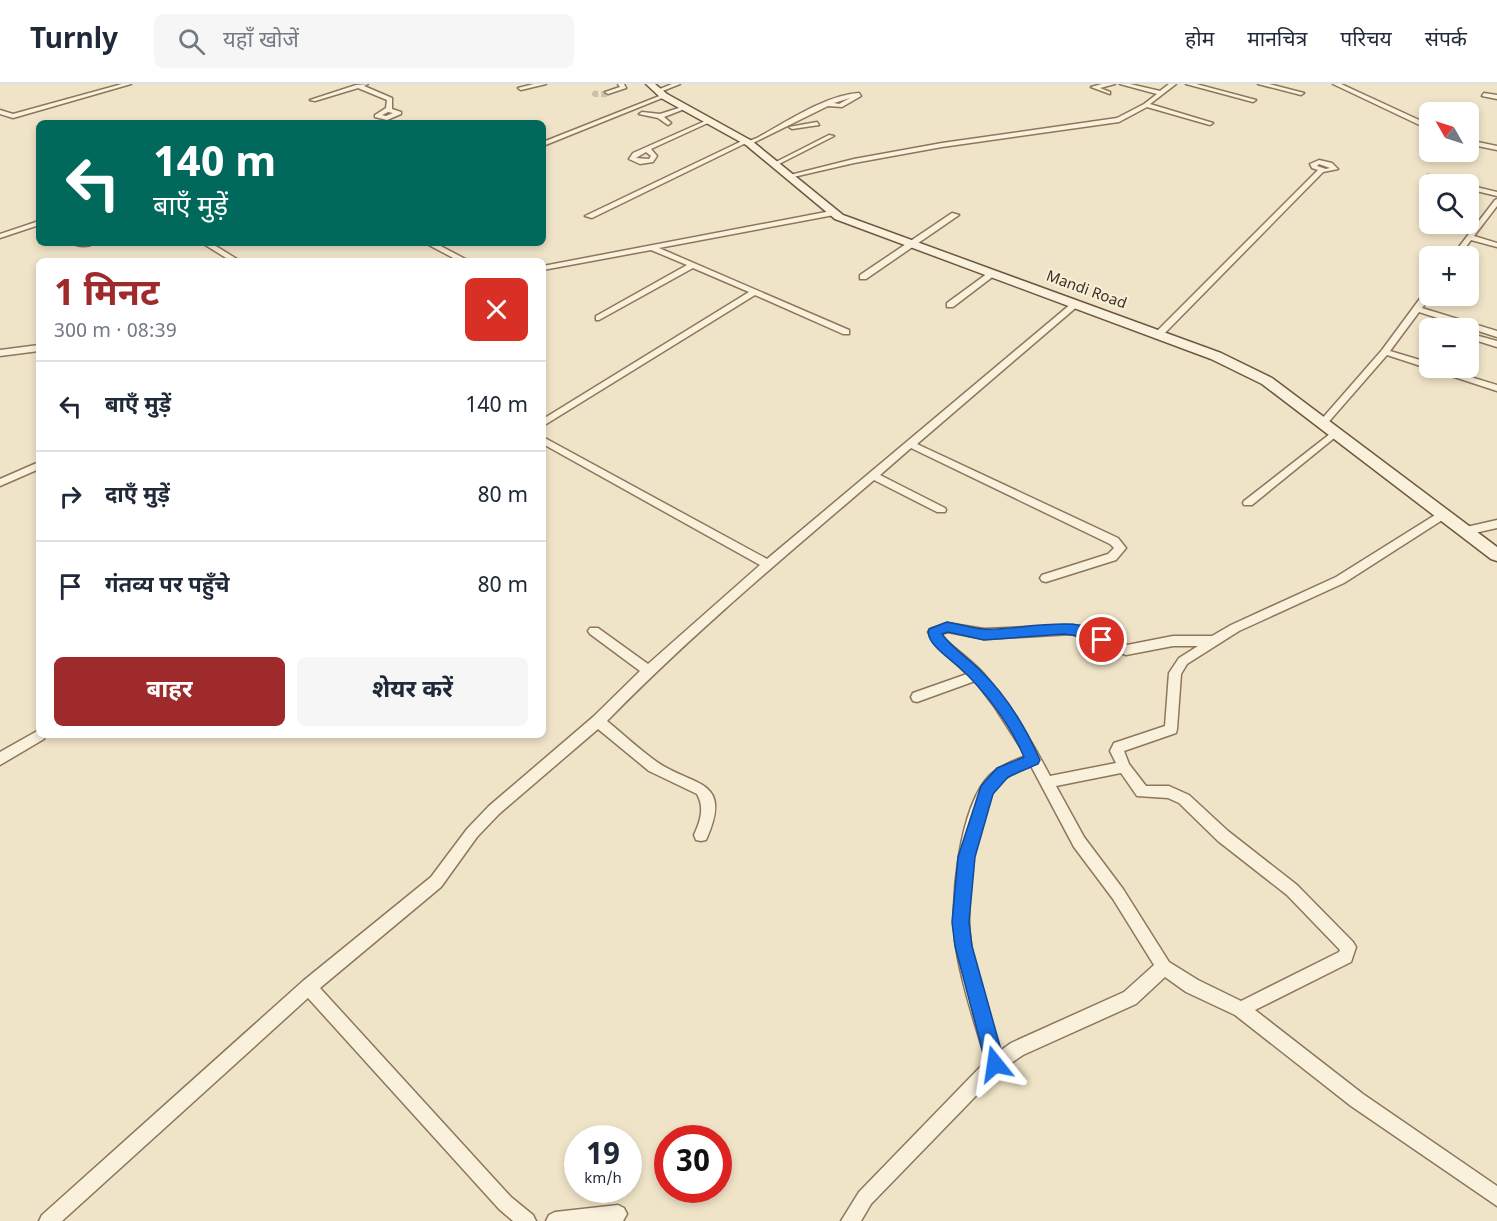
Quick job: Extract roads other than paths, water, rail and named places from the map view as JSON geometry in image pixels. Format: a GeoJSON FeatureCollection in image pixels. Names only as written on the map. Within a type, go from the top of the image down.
{"type":"FeatureCollection","features":[{"type":"Feature","properties":{"kind":"street"},"geometry":{"type":"LineString","coordinates":[[0,112],[13,116],[128,84]]}},
{"type":"Feature","properties":{"kind":"street"},"geometry":{"type":"LineString","coordinates":[[521,88],[543,84]]}},
{"type":"Feature","properties":{"kind":"street"},"geometry":{"type":"LineString","coordinates":[[600,91],[609,93],[623,88],[621,84]]}},
{"type":"Feature","properties":{"kind":"street"},"geometry":{"type":"LineString","coordinates":[[573,137],[677,84]]}},
{"type":"Feature","properties":{"kind":"street"},"geometry":{"type":"LineString","coordinates":[[1108,93],[1095,87],[1112,84]]}},
{"type":"Feature","properties":{"kind":"street"},"geometry":{"type":"LineString","coordinates":[[1123,84],[1160,93]]}},
{"type":"Feature","properties":{"kind":"street"},"geometry":{"type":"LineString","coordinates":[[789,176],[833,165],[942,145],[1114,121],[1146,105],[1173,84]]}},
{"type":"Feature","properties":{"kind":"street"},"geometry":{"type":"LineString","coordinates":[[1189,84],[1253,100]]}},
{"type":"Feature","properties":{"kind":"street"},"geometry":{"type":"LineString","coordinates":[[1261,84],[1301,93]]}},
{"type":"Feature","properties":{"kind":"street"},"geometry":{"type":"LineString","coordinates":[[1336,84],[1419,123]]}},
{"type":"Feature","properties":{"kind":"street"},"geometry":{"type":"LineString","coordinates":[[321,92],[338,87],[362,85],[391,100],[389,110]]}},
{"type":"Feature","properties":{"kind":"street"},"geometry":{"type":"LineString","coordinates":[[313,100],[347,87]]}},
{"type":"Feature","properties":{"kind":"street"},"geometry":{"type":"LineString","coordinates":[[546,143],[660,93]]}},
{"type":"Feature","properties":{"kind":"street","name":"Mandi Road"},"geometry":{"type":"LineString","coordinates":[[660,93],[707,122],[750,144],[831,213],[1251,372],[1323,423],[1497,555]]}},
{"type":"Feature","properties":{"kind":"street"},"geometry":{"type":"LineString","coordinates":[[1484,95],[1497,97]]}},
{"type":"Feature","properties":{"kind":"street"},"geometry":{"type":"LineString","coordinates":[[750,144],[828,104]]}},
{"type":"Feature","properties":{"kind":"street"},"geometry":{"type":"LineString","coordinates":[[1146,105],[1210,123]]}},
{"type":"Feature","properties":{"kind":"street"},"geometry":{"type":"LineString","coordinates":[[642,114],[660,116],[684,108]]}},
{"type":"Feature","properties":{"kind":"street"},"geometry":{"type":"LineString","coordinates":[[660,116],[668,123]]}},
{"type":"Feature","properties":{"kind":"street"},"geometry":{"type":"LineString","coordinates":[[647,149],[707,122]]}},
{"type":"Feature","properties":{"kind":"street"},"geometry":{"type":"LineString","coordinates":[[589,216],[794,126],[817,124]]}},
{"type":"Feature","properties":{"kind":"street"},"geometry":{"type":"LineString","coordinates":[[775,164],[831,136]]}},
{"type":"Feature","properties":{"kind":"street"},"geometry":{"type":"LineString","coordinates":[[1479,142],[1491,144],[1497,148]]}},
{"type":"Feature","properties":{"kind":"street"},"geometry":{"type":"LineString","coordinates":[[1158,335],[1322,170]]}},
{"type":"Feature","properties":{"kind":"street"},"geometry":{"type":"LineString","coordinates":[[1479,190],[1497,194]]}},
{"type":"Feature","properties":{"kind":"street"},"geometry":{"type":"LineString","coordinates":[[1462,246],[1497,201]]}},
{"type":"Feature","properties":{"kind":"street"},"geometry":{"type":"LineString","coordinates":[[546,267],[831,213]]}},
{"type":"Feature","properties":{"kind":"street"},"geometry":{"type":"LineString","coordinates":[[863,277],[955,215]]}},
{"type":"Feature","properties":{"kind":"street"},"geometry":{"type":"LineString","coordinates":[[0,236],[36,224]]}},
{"type":"Feature","properties":{"kind":"street"},"geometry":{"type":"LineString","coordinates":[[1469,237],[1497,245]]}},
{"type":"Feature","properties":{"kind":"street"},"geometry":{"type":"LineString","coordinates":[[211,246],[231,258]]}},
{"type":"Feature","properties":{"kind":"street"},"geometry":{"type":"LineString","coordinates":[[435,246],[459,258]]}},
{"type":"Feature","properties":{"kind":"street"},"geometry":{"type":"LineString","coordinates":[[653,248],[846,332]]}},
{"type":"Feature","properties":{"kind":"street"},"geometry":{"type":"LineString","coordinates":[[599,318],[693,266]]}},
{"type":"Feature","properties":{"kind":"street"},"geometry":{"type":"LineString","coordinates":[[950,305],[991,275]]}},
{"type":"Feature","properties":{"kind":"street"},"geometry":{"type":"LineString","coordinates":[[546,421],[755,292]]}},
{"type":"Feature","properties":{"kind":"street"},"geometry":{"type":"LineString","coordinates":[[48,1221],[309,987],[436,882],[481,823],[598,721],[648,671],[768,564],[1074,305]]}},
{"type":"Feature","properties":{"kind":"street"},"geometry":{"type":"LineString","coordinates":[[1323,423],[1385,352],[1419,306]]}},
{"type":"Feature","properties":{"kind":"street"},"geometry":{"type":"LineString","coordinates":[[1417,309],[1497,334]]}},
{"type":"Feature","properties":{"kind":"street"},"geometry":{"type":"LineString","coordinates":[[1479,338],[1497,344]]}},
{"type":"Feature","properties":{"kind":"street"},"geometry":{"type":"LineString","coordinates":[[0,353],[36,348]]}},
{"type":"Feature","properties":{"kind":"street"},"geometry":{"type":"LineString","coordinates":[[1385,352],[1419,363]]}},
{"type":"Feature","properties":{"kind":"street"},"geometry":{"type":"LineString","coordinates":[[1466,378],[1497,388]]}},
{"type":"Feature","properties":{"kind":"street"},"geometry":{"type":"LineString","coordinates":[[1248,502],[1335,433]]}},
{"type":"Feature","properties":{"kind":"street"},"geometry":{"type":"LineString","coordinates":[[546,442],[768,564]]}},
{"type":"Feature","properties":{"kind":"street"},"geometry":{"type":"LineString","coordinates":[[910,444],[1114,541],[1121,548],[1112,557],[1046,578]]}},
{"type":"Feature","properties":{"kind":"street"},"geometry":{"type":"LineString","coordinates":[[0,483],[36,466]]}},
{"type":"Feature","properties":{"kind":"street"},"geometry":{"type":"LineString","coordinates":[[873,475],[941,510]]}},
{"type":"Feature","properties":{"kind":"street"},"geometry":{"type":"LineString","coordinates":[[1241,1008],[1346,957],[1348,947],[1292,890],[1223,836],[1185,799],[1169,792],[1143,792],[1137,788],[1117,751],[1119,747],[1171,729],[1176,670],[1183,661],[1272,609],[1340,580],[1443,514]]}},
{"type":"Feature","properties":{"kind":"street"},"geometry":{"type":"LineString","coordinates":[[1466,531],[1497,524]]}},
{"type":"Feature","properties":{"kind":"street"},"geometry":{"type":"LineString","coordinates":[[1214,641],[1173,641],[1126,650],[1073,629],[989,634],[953,627],[937,629],[934,632],[940,642],[977,675],[1025,742],[1079,842],[1118,894],[1164,967],[1192,986],[1241,1008],[1357,1100],[1497,1197]]}},
{"type":"Feature","properties":{"kind":"street"},"geometry":{"type":"LineString","coordinates":[[594,631],[648,671]]}},
{"type":"Feature","properties":{"kind":"street"},"geometry":{"type":"LineString","coordinates":[[917,697],[977,675]]}},
{"type":"Feature","properties":{"kind":"street"},"geometry":{"type":"LineString","coordinates":[[598,721],[654,767],[702,790],[706,795],[708,813],[700,835]]}},
{"type":"Feature","properties":{"kind":"street"},"geometry":{"type":"LineString","coordinates":[[0,759],[36,737]]}},
{"type":"Feature","properties":{"kind":"street"},"geometry":{"type":"LineString","coordinates":[[995,1064],[963,946],[961,922],[966,857],[986,791],[1002,773],[1033,760]]}},
{"type":"Feature","properties":{"kind":"street"},"geometry":{"type":"LineString","coordinates":[[1048,783],[1124,767]]}},
{"type":"Feature","properties":{"kind":"street"},"geometry":{"type":"LineString","coordinates":[[850,1221],[865,1198],[995,1064],[1017,1049],[1130,998],[1164,967]]}},
{"type":"Feature","properties":{"kind":"street"},"geometry":{"type":"LineString","coordinates":[[309,987],[505,1203],[527,1221]]}},
{"type":"Feature","properties":{"kind":"street"},"geometry":{"type":"LineString","coordinates":[[555,1221],[618,1214]]}},
{"type":"Feature","properties":{"kind":"tunnel"},"geometry":{"type":"LineString","coordinates":[[597,92],[595,94],[609,94]]}}]}
